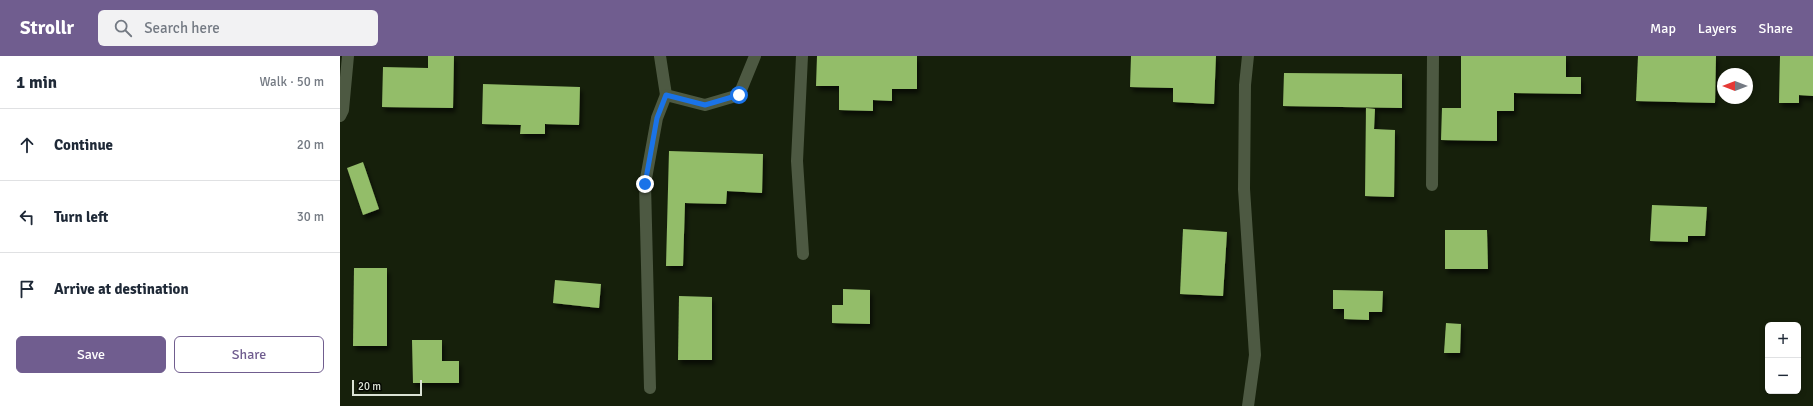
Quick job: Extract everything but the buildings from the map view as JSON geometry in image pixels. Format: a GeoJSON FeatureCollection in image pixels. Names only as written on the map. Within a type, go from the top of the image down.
{"type":"FeatureCollection","features":[{"type":"Feature","properties":{"kind":"lane"},"geometry":{"type":"LineString","coordinates":[[340,116],[343,110],[348,56]]}},
{"type":"Feature","properties":{"kind":"lane"},"geometry":{"type":"LineString","coordinates":[[650,388],[645,184],[657,118],[666,95],[660,56]]}},
{"type":"Feature","properties":{"kind":"lane"},"geometry":{"type":"LineString","coordinates":[[666,95],[705,105],[739,95],[756,56]]}},
{"type":"Feature","properties":{"kind":"lane"},"geometry":{"type":"LineString","coordinates":[[802,56],[797,161],[804,254]]}},
{"type":"Feature","properties":{"kind":"lane"},"geometry":{"type":"LineString","coordinates":[[1248,56],[1245,85],[1244,189],[1255,355],[1248,406]]}},
{"type":"Feature","properties":{"kind":"lane"},"geometry":{"type":"LineString","coordinates":[[1432,185],[1433,56]]}},
{"type":"Feature","properties":{"kind":"route"},"geometry":{"type":"LineString","coordinates":[[645,184],[657,118],[666,95],[705,105],[739,95]]}}]}
